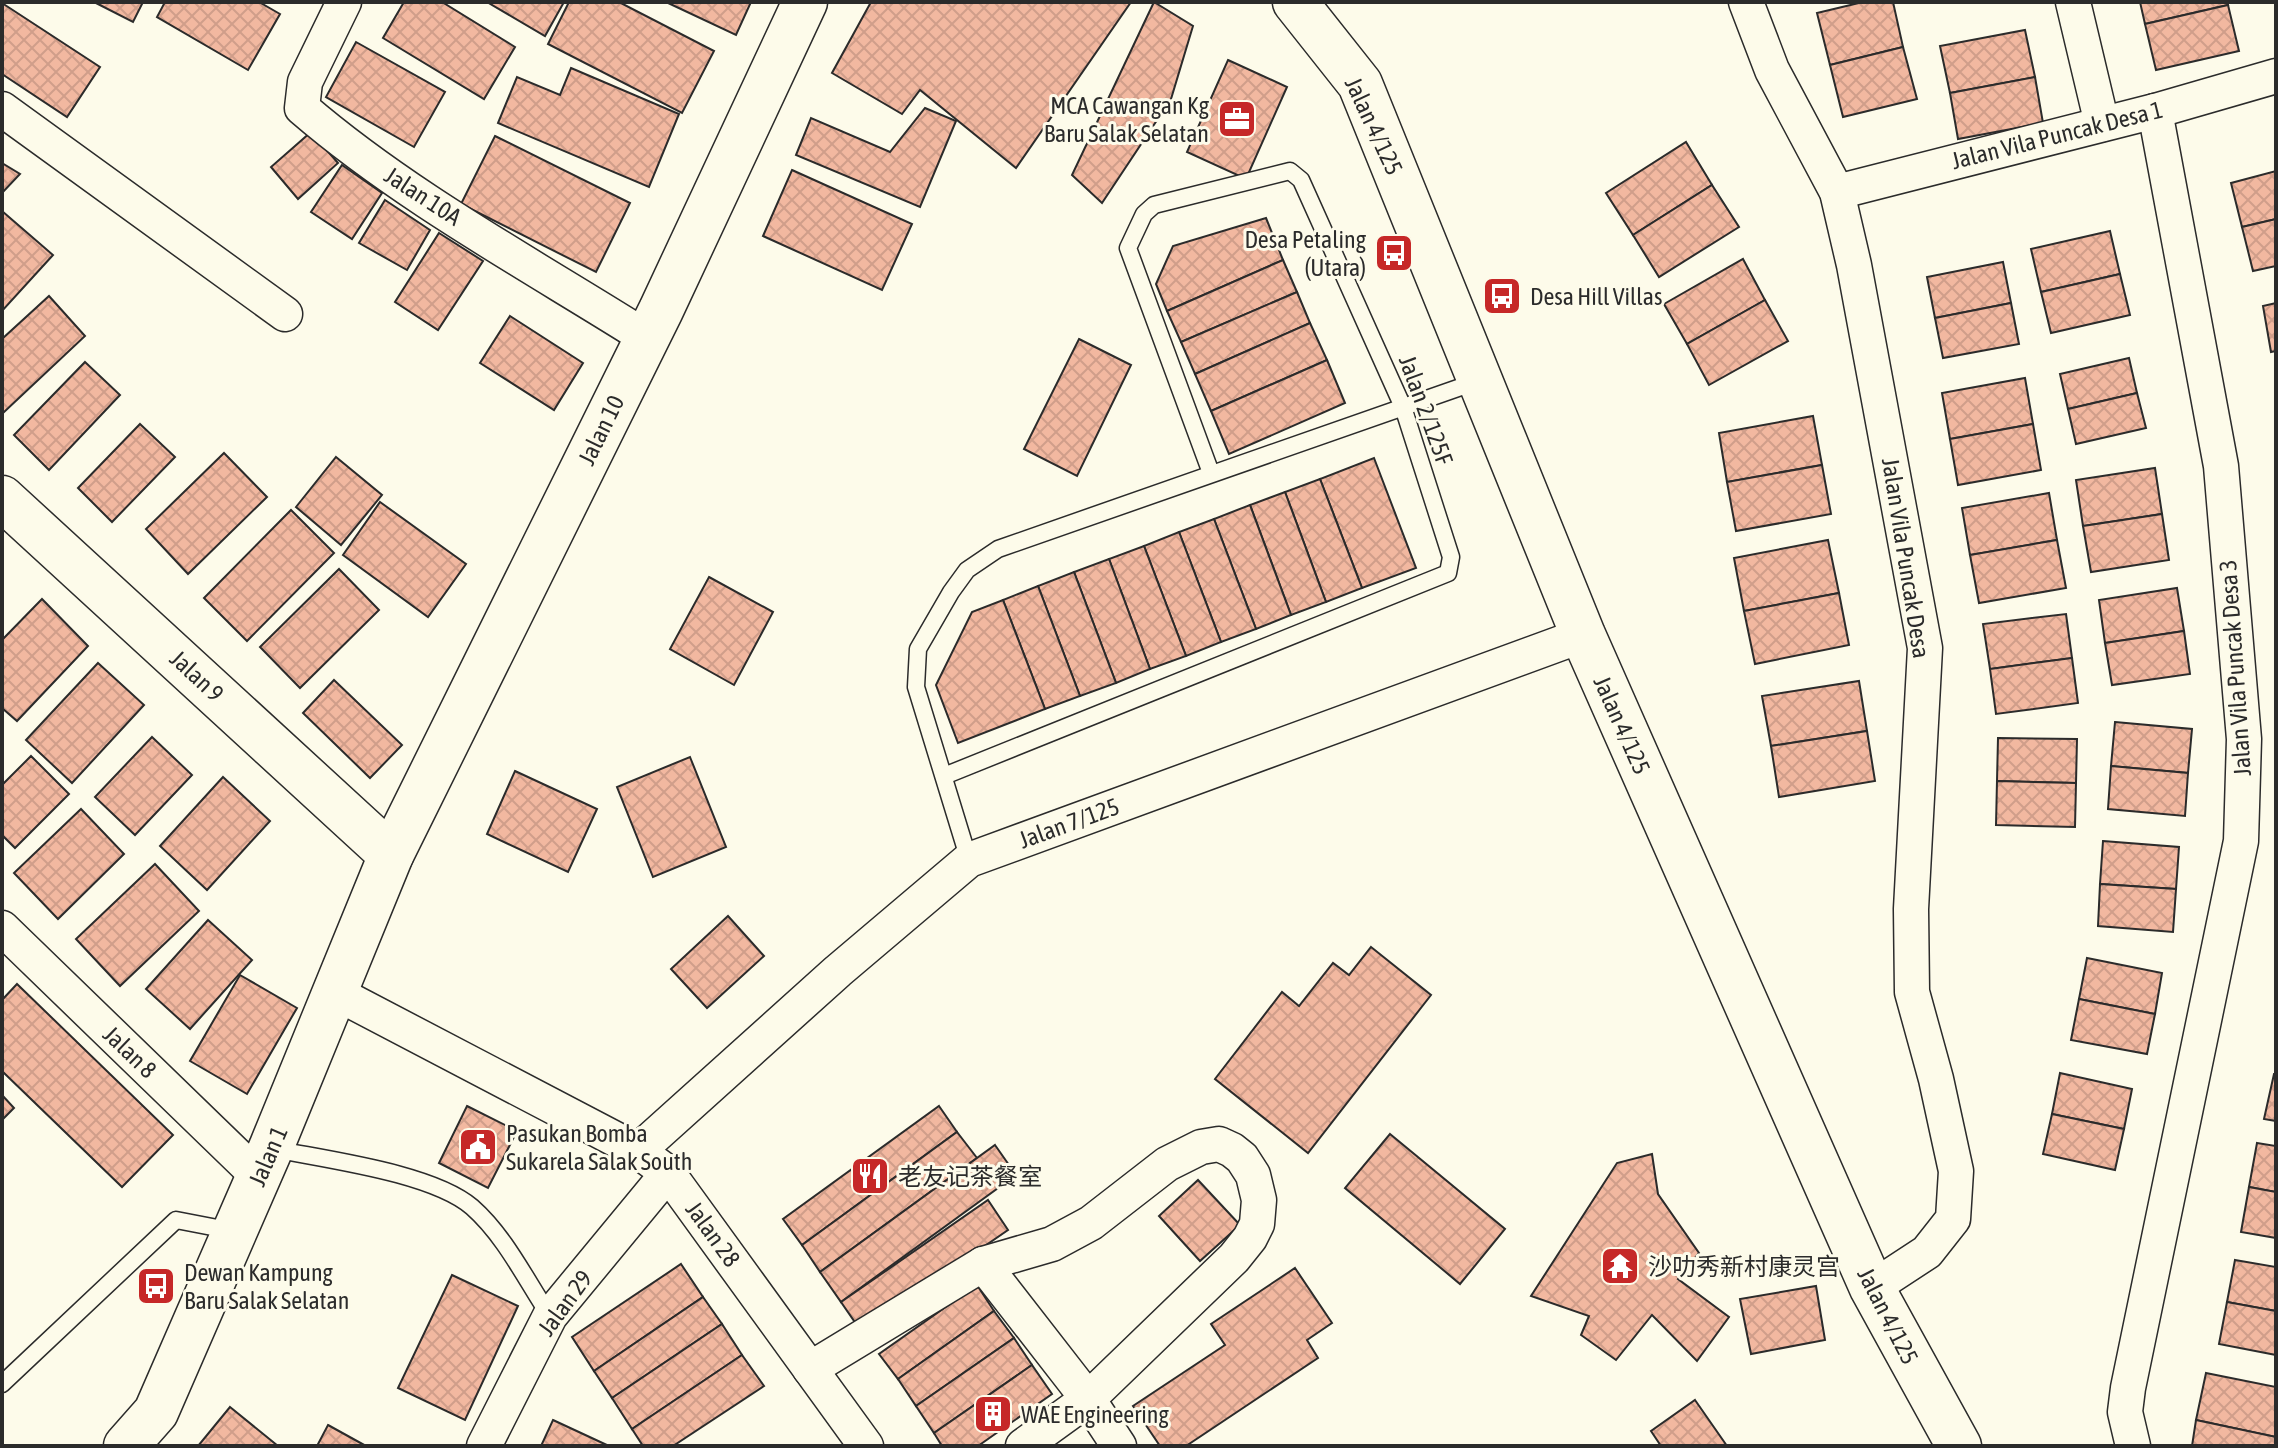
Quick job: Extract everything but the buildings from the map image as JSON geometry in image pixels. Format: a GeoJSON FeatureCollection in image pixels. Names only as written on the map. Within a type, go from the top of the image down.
{"type":"FeatureCollection","features":[{"type":"Feature","properties":{"kind":"street","name":"Jalan 10A"},"geometry":{"type":"LineString","coordinates":[[344,2],[305,82],[302,108],[331,133],[405,186],[647,338]]}},
{"type":"Feature","properties":{"kind":"street","name":"Jalan 10"},"geometry":{"type":"LineString","coordinates":[[391,855],[647,338],[805,2]]}},
{"type":"Feature","properties":{"kind":"street","name":"Jalan 4/125"},"geometry":{"type":"LineString","coordinates":[[1295,2],[1360,84],[1583,635],[1872,1288],[1959,1446]]}},
{"type":"Feature","properties":{"kind":"street","name":"Jalan Vila Puncak Desa"},"geometry":{"type":"LineString","coordinates":[[1746,2],[1772,70],[1837,192],[1854,265],[1925,648],[1911,909],[1912,992],[1936,1079],[1956,1171],[1953,1219],[1927,1252],[1872,1288]]}},
{"type":"Feature","properties":{"kind":"street"},"geometry":{"type":"LineString","coordinates":[[2073,2],[2102,124]]}},
{"type":"Feature","properties":{"kind":"street","name":"Jalan Vila Puncak Desa 1"},"geometry":{"type":"LineString","coordinates":[[1837,192],[2155,111],[2276,76]]}},
{"type":"Feature","properties":{"kind":"street"},"geometry":{"type":"LineString","coordinates":[[2,109],[285,314]]}},
{"type":"Feature","properties":{"kind":"street","name":"Jalan Vila Puncak Desa 3"},"geometry":{"type":"LineString","coordinates":[[2133,1446],[2125,1412],[2241,841],[2244,739],[2221,466],[2155,111]]}},
{"type":"Feature","properties":{"kind":"street","name":"Jalan 9"},"geometry":{"type":"LineString","coordinates":[[2,498],[391,855]]}},
{"type":"Feature","properties":{"kind":"street","name":"Jalan 7/125"},"geometry":{"type":"LineString","coordinates":[[638,1151],[838,971],[969,860],[1583,635]]}},
{"type":"Feature","properties":{"kind":"street","name":"Jalan 1"},"geometry":{"type":"LineString","coordinates":[[126,1446],[156,1412],[265,1162],[391,855]]}},
{"type":"Feature","properties":{"kind":"street","name":"Jalan 8"},"geometry":{"type":"LineString","coordinates":[[2,928],[265,1162]]}},
{"type":"Feature","properties":{"kind":"street","name":"Jalan 28"},"geometry":{"type":"LineString","coordinates":[[336,993],[638,1151],[668,1173],[866,1446]]}},
{"type":"Feature","properties":{"kind":"street"},"geometry":{"type":"LineString","coordinates":[[810,1369],[983,1264],[1052,1244],[1091,1223],[1167,1164],[1201,1147],[1219,1144],[1242,1158],[1253,1175],[1259,1200],[1257,1224],[1250,1238],[1234,1258],[1088,1399],[1023,1446]]}},
{"type":"Feature","properties":{"kind":"street","name":"Jalan 29"},"geometry":{"type":"LineString","coordinates":[[484,1446],[550,1316],[668,1173]]}},
{"type":"Feature","properties":{"kind":"street"},"geometry":{"type":"LineString","coordinates":[[983,1264],[1088,1399],[1119,1446]]}},
{"type":"Feature","properties":{"kind":"lane","name":"Jalan 2/125F"},"geometry":{"type":"LineString","coordinates":[[944,776],[1448,573],[1451,557],[1403,407],[1297,174],[1282,171],[1154,205],[1144,214],[1130,242],[1128,255],[1211,473]]}},
{"type":"Feature","properties":{"kind":"lane"},"geometry":{"type":"LineString","coordinates":[[969,860],[916,687],[918,649],[967,570],[998,549],[1481,380]]}},
{"type":"Feature","properties":{"kind":"lane"},"geometry":{"type":"LineString","coordinates":[[265,1162],[419,1180],[444,1188],[471,1206],[495,1231],[550,1316]]}},
{"type":"Feature","properties":{"kind":"lane"},"geometry":{"type":"LineString","coordinates":[[2,1384],[176,1220],[235,1231]]}},
{"type":"Feature","properties":{"kind":"place","name":"MCA Cawangan Kg Baru Salak Selatan"},"geometry":{"type":"Point","coordinates":[1237,119]}},
{"type":"Feature","properties":{"kind":"place","name":"Desa Petaling (Utara)"},"geometry":{"type":"Point","coordinates":[1394,253]}},
{"type":"Feature","properties":{"kind":"place","name":"Desa Hill Villas"},"geometry":{"type":"Point","coordinates":[1502,296]}},
{"type":"Feature","properties":{"kind":"place","name":"Pasukan Bomba Sukarela Salak South"},"geometry":{"type":"Point","coordinates":[478,1147]}},
{"type":"Feature","properties":{"kind":"place","name":"老友记茶餐室"},"geometry":{"type":"Point","coordinates":[870,1176]}},
{"type":"Feature","properties":{"kind":"place","name":"沙叻秀新村康灵宫"},"geometry":{"type":"Point","coordinates":[1620,1266]}},
{"type":"Feature","properties":{"kind":"place","name":"Dewan Kampung Baru Salak Selatan"},"geometry":{"type":"Point","coordinates":[156,1286]}},
{"type":"Feature","properties":{"kind":"place","name":"WAE Engineering"},"geometry":{"type":"Point","coordinates":[993,1414]}}]}
